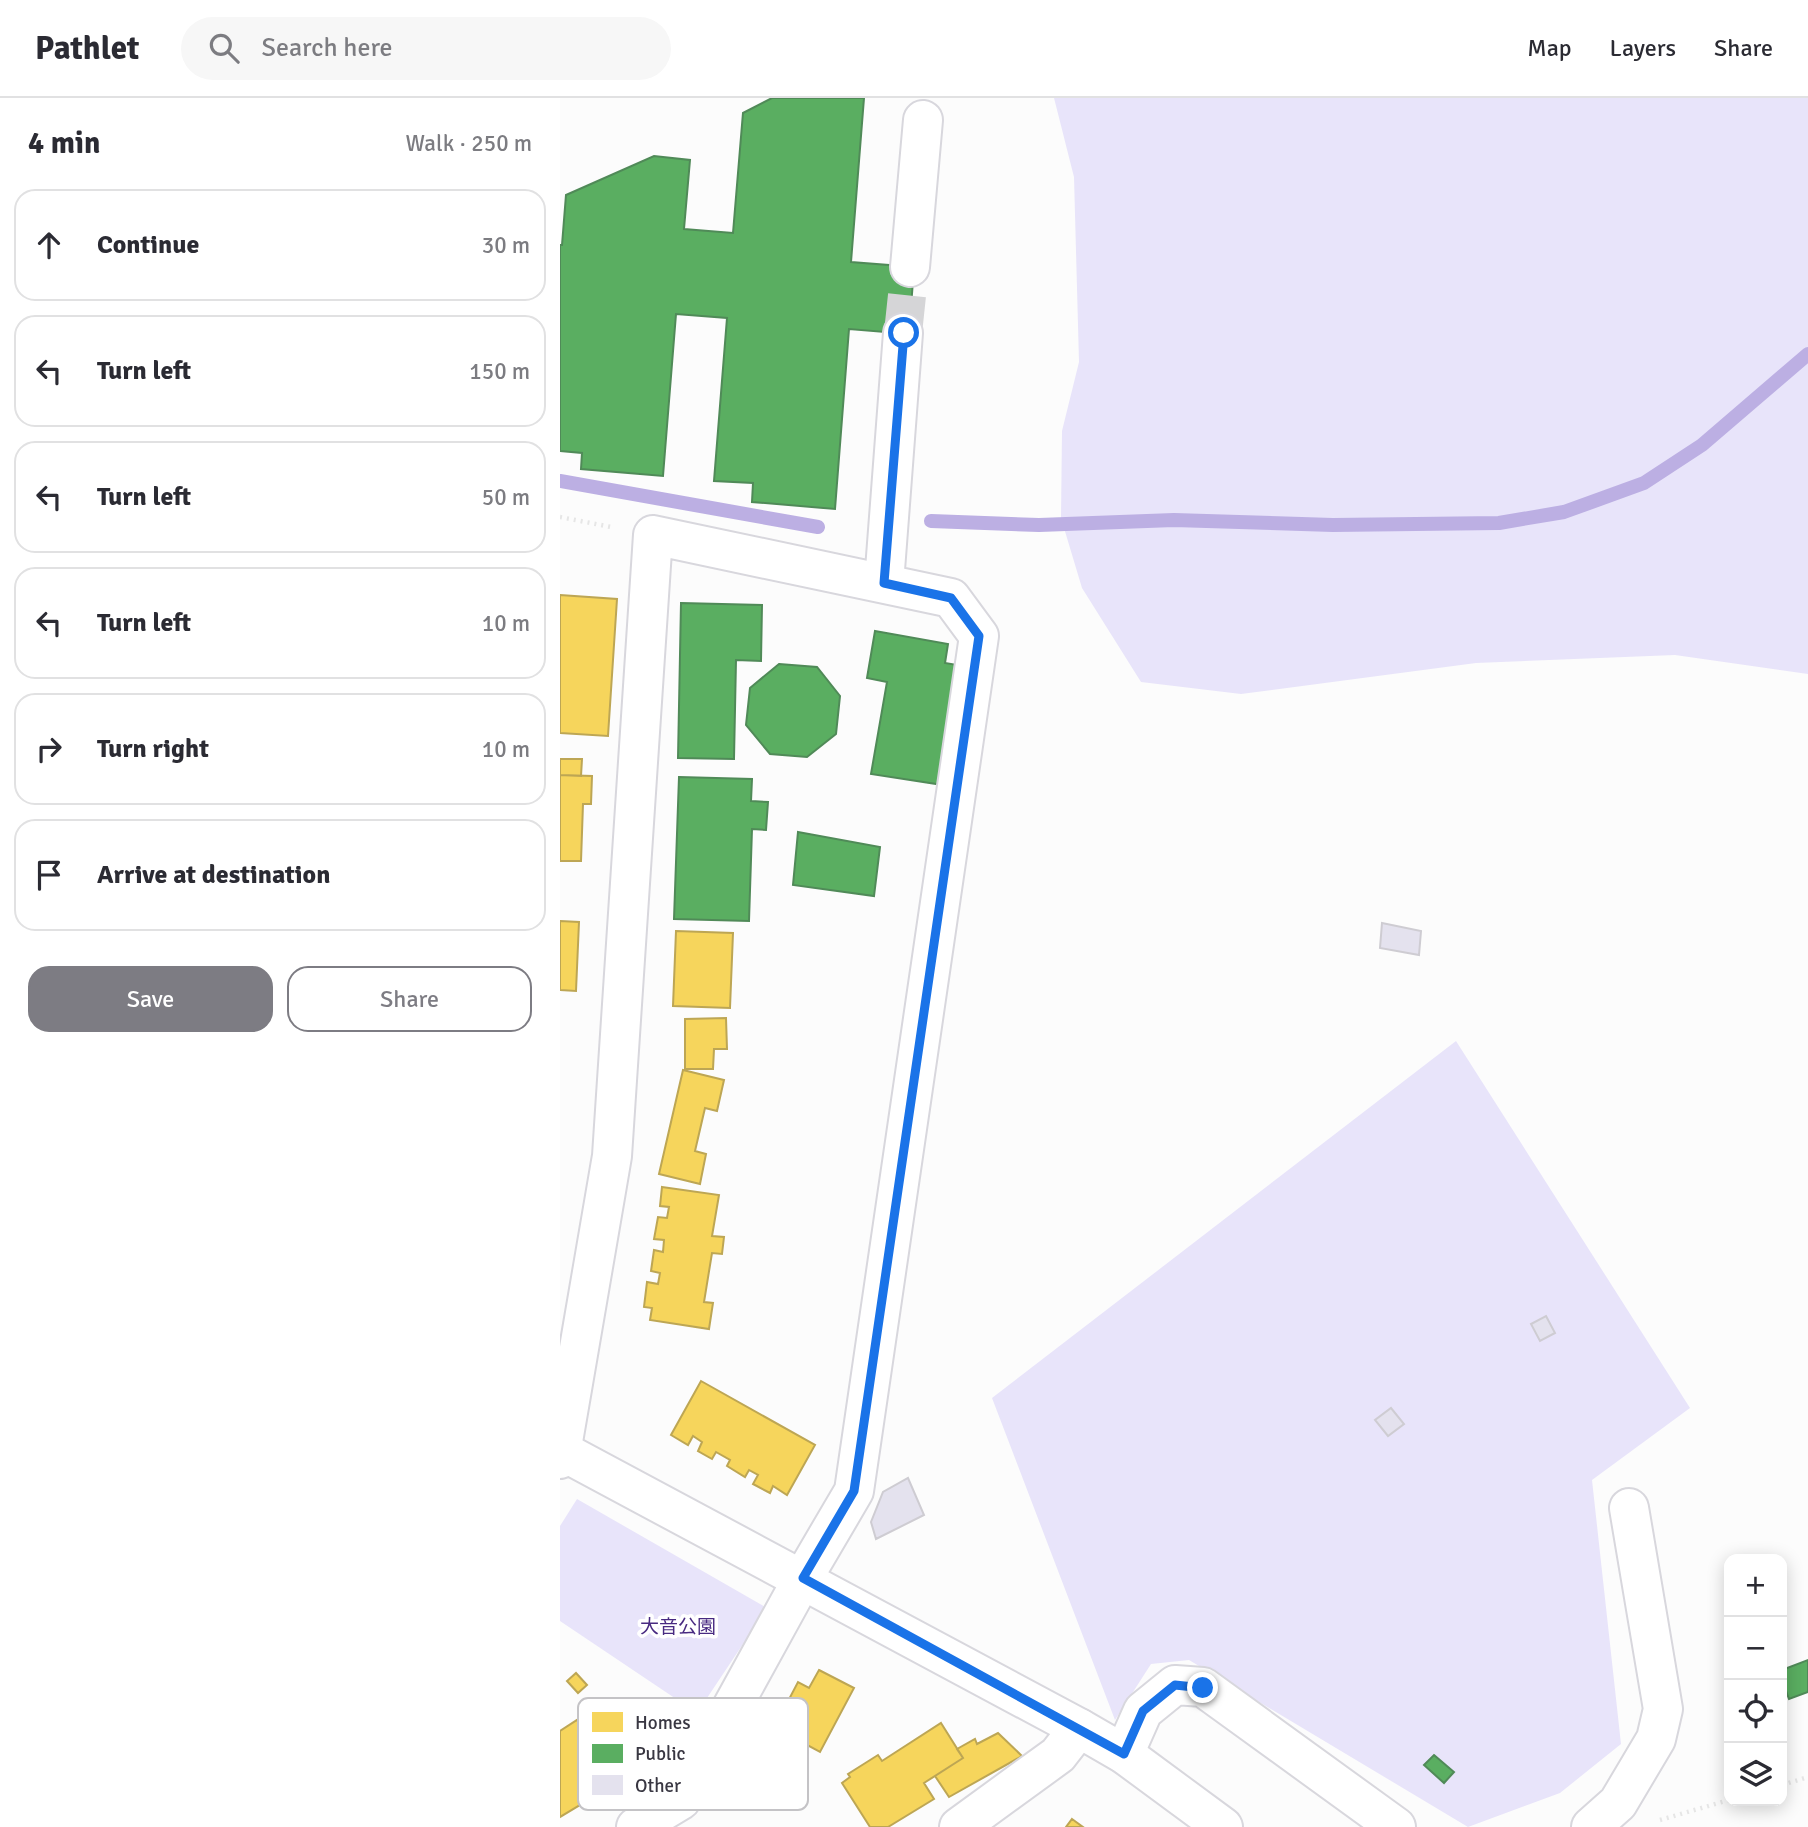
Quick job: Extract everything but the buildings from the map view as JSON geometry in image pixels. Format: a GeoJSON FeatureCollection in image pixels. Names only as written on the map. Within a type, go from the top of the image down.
{"type":"FeatureCollection","features":[{"type":"Feature","properties":{"kind":"street"},"geometry":{"type":"LineString","coordinates":[[910,267],[923,120]]}},
{"type":"Feature","properties":{"kind":"street"},"geometry":{"type":"LineString","coordinates":[[884,583],[904,333]]}},
{"type":"Feature","properties":{"kind":"street"},"geometry":{"type":"LineString","coordinates":[[737,1698],[803,1578],[854,1491],[979,636],[951,598],[653,535],[612,1156],[561,1453],[803,1578],[1079,1728],[1124,1754],[1223,1827]]}},
{"type":"Feature","properties":{"kind":"street"},"geometry":{"type":"LineString","coordinates":[[1605,1815],[1656,1740],[1662,1709],[1629,1508]]}},
{"type":"Feature","properties":{"kind":"street"},"geometry":{"type":"LineString","coordinates":[[1124,1754],[1143,1711],[1175,1685],[1203,1688],[1396,1827]]}},
{"type":"Feature","properties":{"kind":"street"},"geometry":{"type":"LineString","coordinates":[[959,1827],[1058,1755],[1079,1728]]}},
{"type":"Feature","properties":{"kind":"street"},"geometry":{"type":"LineString","coordinates":[[636,1827],[664,1810]]}},
{"type":"Feature","properties":{"kind":"path"},"geometry":{"type":"LineString","coordinates":[[1787,1783],[1808,1777]]}},
{"type":"Feature","properties":{"kind":"path"},"geometry":{"type":"LineString","coordinates":[[1605,1815],[1662,1821],[1724,1802]]}},
{"type":"Feature","properties":{"kind":"green space"},"geometry":{"type":"Polygon","coordinates":[[[1054,98],[1808,98],[1808,674],[1675,655],[1476,663],[1241,694],[1141,682],[1082,588],[1061,518],[1062,431],[1079,362],[1074,177],[1054,98]]]}},
{"type":"Feature","properties":{"kind":"green space"},"geometry":{"type":"Polygon","coordinates":[[[1456,1041],[1690,1408],[1592,1480],[1621,1744],[1560,1793],[1468,1827],[1189,1660],[1151,1664],[1115,1720],[992,1398],[1456,1041]]]}},
{"type":"Feature","properties":{"kind":"green space","name":"大音公園"},"geometry":{"type":"Polygon","coordinates":[[[577,1499],[767,1608],[707,1698],[675,1698],[560,1621],[560,1526],[577,1499]]]}},
{"type":"Feature","properties":{"kind":"waterway"},"geometry":{"type":"LineString","coordinates":[[931,521],[1039,525],[1174,520],[1333,525],[1499,523],[1564,512],[1644,483],[1702,445],[1808,354]]}},
{"type":"Feature","properties":{"kind":"waterway"},"geometry":{"type":"LineString","coordinates":[[560,481],[818,527]]}},
{"type":"Feature","properties":{"kind":"tunnel"},"geometry":{"type":"LineString","coordinates":[[903,333],[910,267]]}},
{"type":"Feature","properties":{"kind":"route"},"geometry":{"type":"LineString","coordinates":[[904,333],[884,583],[951,598],[979,636],[854,1491],[803,1578],[1124,1754],[1143,1711],[1175,1685],[1203,1688]]}}]}
